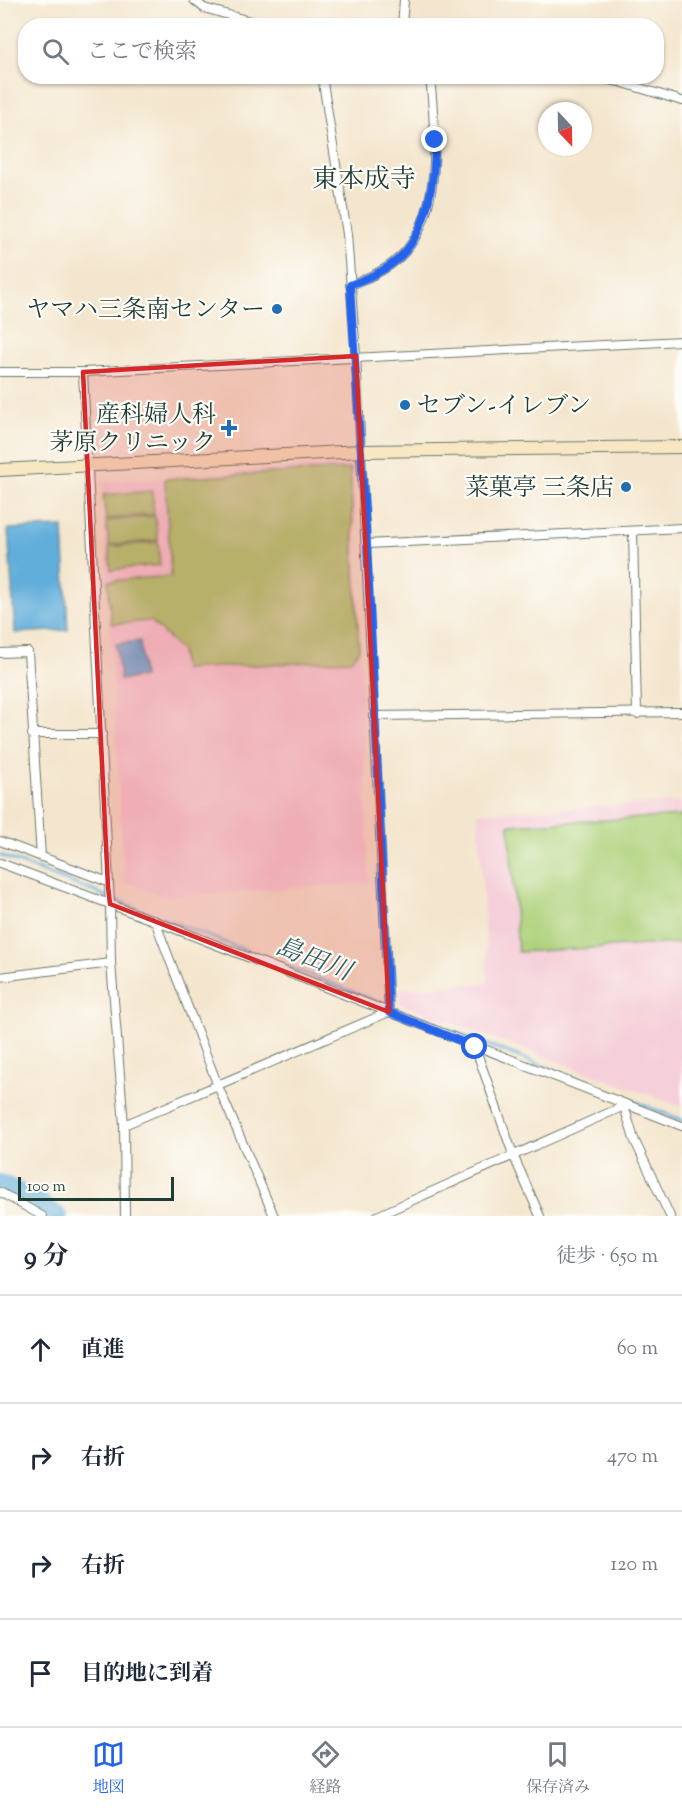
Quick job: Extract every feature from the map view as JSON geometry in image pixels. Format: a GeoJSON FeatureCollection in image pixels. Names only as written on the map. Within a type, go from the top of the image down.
{"type":"FeatureCollection","features":[{"type":"Feature","properties":{"kind":"street"},"geometry":{"type":"LineString","coordinates":[[194,0],[204,8],[239,18]]}},
{"type":"Feature","properties":{"kind":"street"},"geometry":{"type":"LineString","coordinates":[[403,18],[404,0]]}},
{"type":"Feature","properties":{"kind":"street"},"geometry":{"type":"LineString","coordinates":[[323,84],[347,234],[356,357],[389,1012]]}},
{"type":"Feature","properties":{"kind":"street"},"geometry":{"type":"LineString","coordinates":[[350,285],[388,267],[403,254],[425,213],[435,160],[430,84]]}},
{"type":"Feature","properties":{"kind":"street"},"geometry":{"type":"LineString","coordinates":[[627,84],[682,101]]}},
{"type":"Feature","properties":{"kind":"street"},"geometry":{"type":"LineString","coordinates":[[0,372],[83,372],[682,341]]}},
{"type":"Feature","properties":{"kind":"street"},"geometry":{"type":"LineString","coordinates":[[83,372],[102,734],[111,963],[124,1125],[125,1216]]}},
{"type":"Feature","properties":{"kind":"street"},"geometry":{"type":"LineString","coordinates":[[0,470],[362,451],[682,447]]}},
{"type":"Feature","properties":{"kind":"street"},"geometry":{"type":"LineString","coordinates":[[367,544],[682,528]]}},
{"type":"Feature","properties":{"kind":"street"},"geometry":{"type":"LineString","coordinates":[[633,531],[637,714]]}},
{"type":"Feature","properties":{"kind":"street"},"geometry":{"type":"LineString","coordinates":[[0,653],[28,652],[40,857]]}},
{"type":"Feature","properties":{"kind":"street"},"geometry":{"type":"LineString","coordinates":[[373,716],[682,712]]}},
{"type":"Feature","properties":{"kind":"street"},"geometry":{"type":"LineString","coordinates":[[32,734],[102,734]]}},
{"type":"Feature","properties":{"kind":"street"},"geometry":{"type":"LineString","coordinates":[[0,841],[108,882]]}},
{"type":"Feature","properties":{"kind":"street"},"geometry":{"type":"LineString","coordinates":[[0,863],[389,1012],[624,1106],[682,1126]]}},
{"type":"Feature","properties":{"kind":"street"},"geometry":{"type":"LineString","coordinates":[[155,921],[218,1086],[274,1216]]}},
{"type":"Feature","properties":{"kind":"street"},"geometry":{"type":"LineString","coordinates":[[0,977],[111,963]]}},
{"type":"Feature","properties":{"kind":"street"},"geometry":{"type":"LineString","coordinates":[[124,1125],[389,1012]]}},
{"type":"Feature","properties":{"kind":"street"},"geometry":{"type":"LineString","coordinates":[[475,1047],[514,1157],[540,1216]]}},
{"type":"Feature","properties":{"kind":"street"},"geometry":{"type":"LineString","coordinates":[[377,1216],[514,1157],[624,1106]]}},
{"type":"Feature","properties":{"kind":"street"},"geometry":{"type":"LineString","coordinates":[[624,1106],[634,1139],[670,1216]]}},
{"type":"Feature","properties":{"kind":"street"},"geometry":{"type":"LineString","coordinates":[[0,1192],[42,1216]]}},
{"type":"Feature","properties":{"kind":"highlighted area"},"geometry":{"type":"Polygon","coordinates":[[[356,356],[389,1012],[110,904],[108,887],[83,372],[356,356]]]}},
{"type":"Feature","properties":{"kind":"shaded area"},"geometry":{"type":"Polygon","coordinates":[[[353,464],[369,883],[165,897],[124,881],[102,482],[353,464]]]}},
{"type":"Feature","properties":{"kind":"shaded area"},"geometry":{"type":"Polygon","coordinates":[[[682,802],[682,1107],[400,1004],[399,989],[488,983],[478,813],[682,802]]]}},
{"type":"Feature","properties":{"kind":"green space"},"geometry":{"type":"Polygon","coordinates":[[[350,469],[359,650],[351,660],[183,669],[181,651],[151,621],[111,624],[108,581],[171,576],[165,479],[350,469]]]}},
{"type":"Feature","properties":{"kind":"green space"},"geometry":{"type":"Polygon","coordinates":[[[152,491],[154,514],[106,519],[103,495],[152,491]]]}},
{"type":"Feature","properties":{"kind":"green space"},"geometry":{"type":"Polygon","coordinates":[[[155,516],[158,540],[109,545],[106,521],[155,516]]]}},
{"type":"Feature","properties":{"kind":"green space"},"geometry":{"type":"Polygon","coordinates":[[[158,542],[160,565],[111,570],[109,547],[158,542]]]}},
{"type":"Feature","properties":{"kind":"green space"},"geometry":{"type":"Polygon","coordinates":[[[682,816],[682,943],[518,952],[509,825],[682,816]]]}},
{"type":"Feature","properties":{"kind":"water"},"geometry":{"type":"Polygon","coordinates":[[[63,527],[68,630],[15,633],[8,529],[63,527]]]}},
{"type":"Feature","properties":{"kind":"water"},"geometry":{"type":"Polygon","coordinates":[[[140,641],[143,677],[120,680],[116,644],[140,641]]]}},
{"type":"Feature","properties":{"kind":"waterway","name":"島田川"},"geometry":{"type":"LineString","coordinates":[[0,855],[682,1120]]}},
{"type":"Feature","properties":{"kind":"waterway"},"geometry":{"type":"LineString","coordinates":[[0,1183],[38,1201],[58,1216]]}},
{"type":"Feature","properties":{"kind":"place","name":"ヤマハ三条南センター"},"geometry":{"type":"Point","coordinates":[277,309]}},
{"type":"Feature","properties":{"kind":"place","name":"セブン-イレブン"},"geometry":{"type":"Point","coordinates":[405,405]}},
{"type":"Feature","properties":{"kind":"place","name":"産科婦人科 茅原クリニック"},"geometry":{"type":"Point","coordinates":[229,428]}},
{"type":"Feature","properties":{"kind":"place","name":"菜菓亭 三条店"},"geometry":{"type":"Point","coordinates":[626,487]}},
{"type":"Feature","properties":{"kind":"district","name":"東本成寺"},"geometry":{"type":"Point","coordinates":[364,178]}},
{"type":"Feature","properties":{"kind":"route"},"geometry":{"type":"LineString","coordinates":[[435,140],[435,160],[425,213],[417,233],[403,254],[388,267],[350,285],[367,544],[373,716],[389,1012],[475,1047]]}}]}
